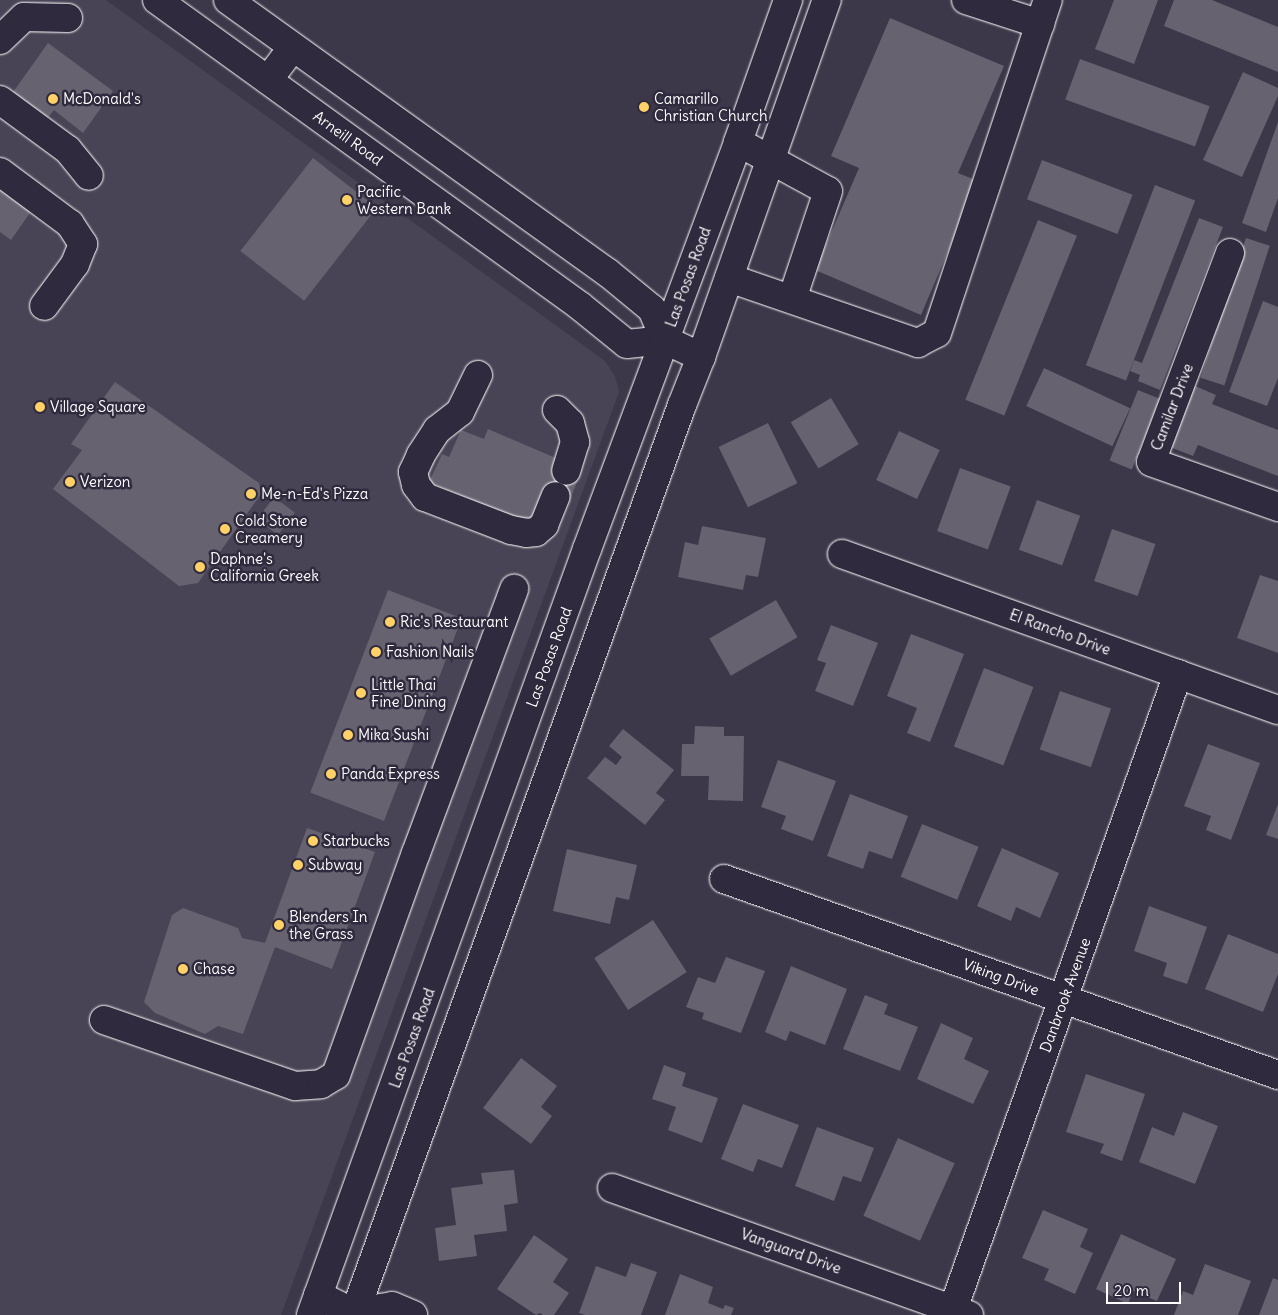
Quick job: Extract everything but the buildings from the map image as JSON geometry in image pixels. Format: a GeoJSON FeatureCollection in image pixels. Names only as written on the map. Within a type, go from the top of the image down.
{"type":"FeatureCollection","features":[{"type":"Feature","properties":{"kind":"main road","name":"Arneill Road"},"geometry":{"type":"LineString","coordinates":[[157,0],[580,306],[627,344],[665,340]]}},
{"type":"Feature","properties":{"kind":"main road"},"geometry":{"type":"LineString","coordinates":[[228,0],[607,272],[652,309],[665,340],[701,357]]}},
{"type":"Feature","properties":{"kind":"main road","name":"Las Posas Road"},"geometry":{"type":"LineString","coordinates":[[315,1305],[788,0]]}},
{"type":"Feature","properties":{"kind":"main road"},"geometry":{"type":"LineString","coordinates":[[356,1314],[771,162],[827,0]]}},
{"type":"Feature","properties":{"kind":"main road"},"geometry":{"type":"LineString","coordinates":[[728,278],[918,343],[938,333],[1044,12],[966,0]]}},
{"type":"Feature","properties":{"kind":"main road"},"geometry":{"type":"LineString","coordinates":[[0,40],[24,17],[68,18]]}},
{"type":"Feature","properties":{"kind":"main road"},"geometry":{"type":"LineString","coordinates":[[268,80],[293,47]]}},
{"type":"Feature","properties":{"kind":"main road"},"geometry":{"type":"LineString","coordinates":[[0,100],[68,150],[89,176]]}},
{"type":"Feature","properties":{"kind":"main road"},"geometry":{"type":"LineString","coordinates":[[738,142],[771,162],[828,191],[792,299]]}},
{"type":"Feature","properties":{"kind":"main road"},"geometry":{"type":"LineString","coordinates":[[0,172],[70,224],[82,244],[75,264],[44,306]]}},
{"type":"Feature","properties":{"kind":"main road","name":"Camilar Drive"},"geometry":{"type":"LineString","coordinates":[[1230,253],[1151,462],[1278,507]]}},
{"type":"Feature","properties":{"kind":"main road"},"geometry":{"type":"LineString","coordinates":[[478,375],[460,412],[437,430],[420,455],[413,472],[416,485],[425,497],[512,530],[526,532],[536,532],[544,525],[556,496]]}},
{"type":"Feature","properties":{"kind":"main road"},"geometry":{"type":"LineString","coordinates":[[557,410],[570,423],[575,442],[566,471]]}},
{"type":"Feature","properties":{"kind":"main road","name":"El Rancho Drive"},"geometry":{"type":"LineString","coordinates":[[842,554],[1278,710]]}},
{"type":"Feature","properties":{"kind":"main road"},"geometry":{"type":"LineString","coordinates":[[104,1020],[295,1086],[321,1084],[336,1075],[514,589]]}},
{"type":"Feature","properties":{"kind":"main road","name":"Danbrook Avenue"},"geometry":{"type":"LineString","coordinates":[[958,1313],[1064,1000],[1178,674]]}},
{"type":"Feature","properties":{"kind":"main road","name":"Viking Drive"},"geometry":{"type":"LineString","coordinates":[[724,879],[1278,1075]]}},
{"type":"Feature","properties":{"kind":"main road","name":"Vanguard Drive"},"geometry":{"type":"LineString","coordinates":[[612,1188],[958,1313]]}},
{"type":"Feature","properties":{"kind":"main road"},"geometry":{"type":"LineString","coordinates":[[315,1305],[356,1314],[392,1306],[413,1315]]}},
{"type":"Feature","properties":{"kind":"shaded area"},"geometry":{"type":"Polygon","coordinates":[[[0,0],[106,0],[605,361],[615,376],[619,392],[281,1315],[0,1315],[0,0]]]}},
{"type":"Feature","properties":{"kind":"place","name":"McDonald's"},"geometry":{"type":"Point","coordinates":[53,99]}},
{"type":"Feature","properties":{"kind":"place","name":"Camarillo Christian Church"},"geometry":{"type":"Point","coordinates":[644,107]}},
{"type":"Feature","properties":{"kind":"place","name":"Pacific Western Bank"},"geometry":{"type":"Point","coordinates":[347,200]}},
{"type":"Feature","properties":{"kind":"place","name":"Village Square"},"geometry":{"type":"Point","coordinates":[40,407]}},
{"type":"Feature","properties":{"kind":"place","name":"Verizon"},"geometry":{"type":"Point","coordinates":[70,482]}},
{"type":"Feature","properties":{"kind":"place","name":"Me-n-Ed's Pizza"},"geometry":{"type":"Point","coordinates":[251,494]}},
{"type":"Feature","properties":{"kind":"place","name":"Cold Stone Creamery"},"geometry":{"type":"Point","coordinates":[225,529]}},
{"type":"Feature","properties":{"kind":"place","name":"Daphne's California Greek"},"geometry":{"type":"Point","coordinates":[200,567]}},
{"type":"Feature","properties":{"kind":"place","name":"Ric's Restaurant"},"geometry":{"type":"Point","coordinates":[390,622]}},
{"type":"Feature","properties":{"kind":"place","name":"Fashion Nails"},"geometry":{"type":"Point","coordinates":[376,652]}},
{"type":"Feature","properties":{"kind":"place","name":"Little Thai Fine Dining"},"geometry":{"type":"Point","coordinates":[361,693]}},
{"type":"Feature","properties":{"kind":"place","name":"Mika Sushi"},"geometry":{"type":"Point","coordinates":[348,735]}},
{"type":"Feature","properties":{"kind":"place","name":"Panda Express"},"geometry":{"type":"Point","coordinates":[331,774]}},
{"type":"Feature","properties":{"kind":"place","name":"Starbucks"},"geometry":{"type":"Point","coordinates":[313,841]}},
{"type":"Feature","properties":{"kind":"place","name":"Subway"},"geometry":{"type":"Point","coordinates":[298,865]}},
{"type":"Feature","properties":{"kind":"place","name":"Blenders In the Grass"},"geometry":{"type":"Point","coordinates":[279,925]}},
{"type":"Feature","properties":{"kind":"place","name":"Chase"},"geometry":{"type":"Point","coordinates":[183,969]}}]}
